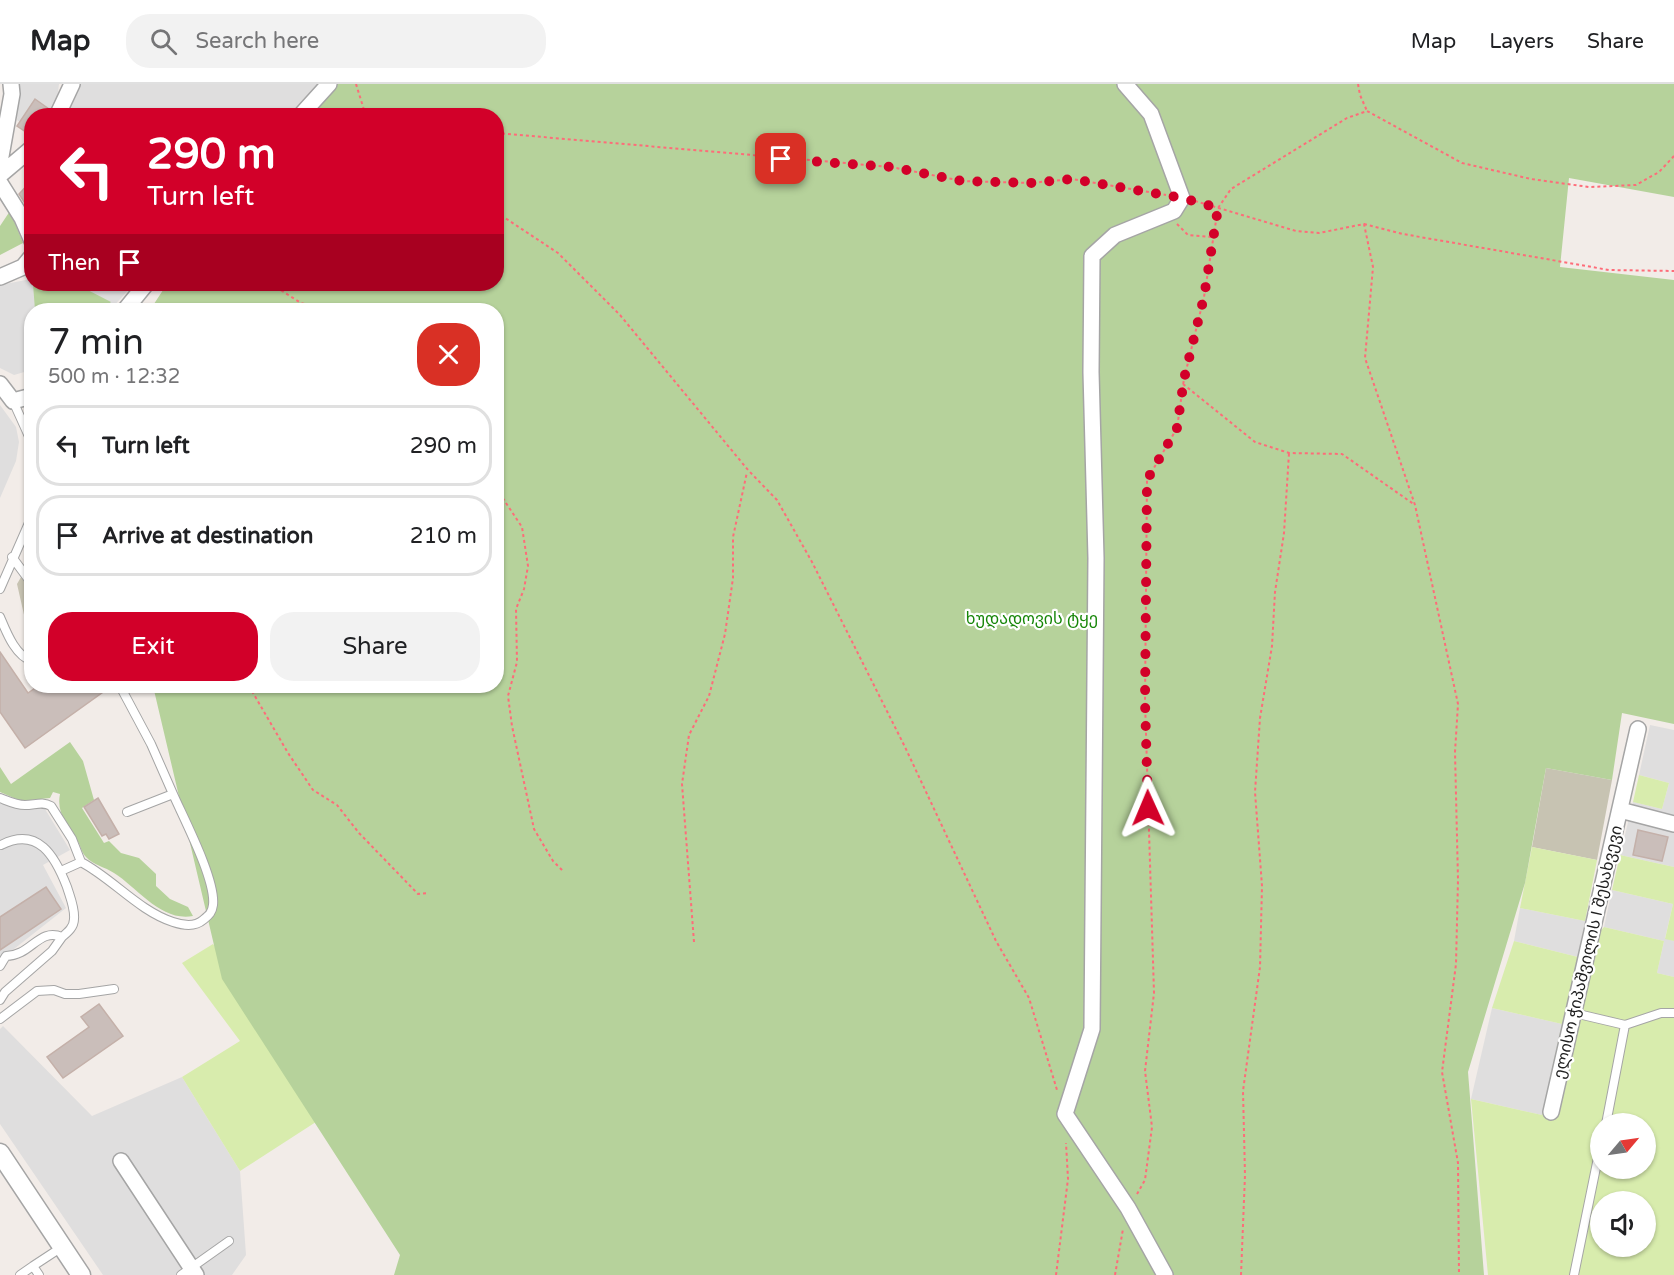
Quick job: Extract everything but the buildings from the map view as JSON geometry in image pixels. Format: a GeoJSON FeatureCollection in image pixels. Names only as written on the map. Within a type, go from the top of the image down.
{"type":"FeatureCollection","features":[{"type":"Feature","properties":{"kind":"street"},"geometry":{"type":"LineString","coordinates":[[0,162],[12,94],[11,84]]}},
{"type":"Feature","properties":{"kind":"street"},"geometry":{"type":"LineString","coordinates":[[61,108],[72,84]]}},
{"type":"Feature","properties":{"kind":"street"},"geometry":{"type":"LineString","coordinates":[[306,108],[329,84]]}},
{"type":"Feature","properties":{"kind":"street"},"geometry":{"type":"LineString","coordinates":[[1125,84],[1150,114],[1178,204],[1115,235],[1092,256],[1091,372],[1096,558],[1092,1029],[1065,1114],[1128,1208],[1165,1275]]}},
{"type":"Feature","properties":{"kind":"street"},"geometry":{"type":"LineString","coordinates":[[0,175],[24,155]]}},
{"type":"Feature","properties":{"kind":"street"},"geometry":{"type":"LineString","coordinates":[[0,183],[24,223]]}},
{"type":"Feature","properties":{"kind":"street"},"geometry":{"type":"LineString","coordinates":[[0,277],[24,265]]}},
{"type":"Feature","properties":{"kind":"street"},"geometry":{"type":"LineString","coordinates":[[131,303],[140,291]]}},
{"type":"Feature","properties":{"kind":"street"},"geometry":{"type":"LineString","coordinates":[[1,387],[13,401],[24,398]]}},
{"type":"Feature","properties":{"kind":"street"},"geometry":{"type":"LineString","coordinates":[[1620,810],[1638,729]]}},
{"type":"Feature","properties":{"kind":"street","name":"ელისო ჭიპაშვილის I შესახვევი"},"geometry":{"type":"LineString","coordinates":[[1551,1112],[1620,810],[1674,824]]}},
{"type":"Feature","properties":{"kind":"street"},"geometry":{"type":"LineString","coordinates":[[0,1153],[81,1275]]}},
{"type":"Feature","properties":{"kind":"street"},"geometry":{"type":"LineString","coordinates":[[121,1161],[189,1273]]}},
{"type":"Feature","properties":{"kind":"lane"},"geometry":{"type":"LineString","coordinates":[[13,401],[24,425]]}},
{"type":"Feature","properties":{"kind":"lane"},"geometry":{"type":"LineString","coordinates":[[0,589],[24,532]]}},
{"type":"Feature","properties":{"kind":"lane"},"geometry":{"type":"LineString","coordinates":[[12,556],[24,573]]}},
{"type":"Feature","properties":{"kind":"lane"},"geometry":{"type":"LineString","coordinates":[[0,617],[10,640],[24,656]]}},
{"type":"Feature","properties":{"kind":"lane"},"geometry":{"type":"LineString","coordinates":[[0,798],[14,803],[45,803],[51,806],[72,839],[81,862],[153,912],[173,922],[199,924],[211,913],[213,903],[210,884],[151,744],[124,693]]}},
{"type":"Feature","properties":{"kind":"lane"},"geometry":{"type":"LineString","coordinates":[[127,812],[173,794]]}},
{"type":"Feature","properties":{"kind":"lane"},"geometry":{"type":"LineString","coordinates":[[0,1000],[5,992],[52,951],[70,930],[75,920],[74,907],[60,871],[46,850],[29,839],[15,838],[2,845]]}},
{"type":"Feature","properties":{"kind":"lane"},"geometry":{"type":"LineString","coordinates":[[60,871],[81,862]]}},
{"type":"Feature","properties":{"kind":"lane"},"geometry":{"type":"LineString","coordinates":[[0,966],[6,956],[16,956],[26,951],[43,936],[54,934],[62,937]]}},
{"type":"Feature","properties":{"kind":"lane"},"geometry":{"type":"LineString","coordinates":[[0,1019],[37,992],[54,990],[65,994],[79,994],[114,989]]}},
{"type":"Feature","properties":{"kind":"lane"},"geometry":{"type":"LineString","coordinates":[[1574,1013],[1625,1025],[1661,1013],[1674,1013]]}},
{"type":"Feature","properties":{"kind":"lane"},"geometry":{"type":"LineString","coordinates":[[1608,1113],[1625,1025]]}},
{"type":"Feature","properties":{"kind":"lane"},"geometry":{"type":"LineString","coordinates":[[1574,1275],[1594,1179]]}},
{"type":"Feature","properties":{"kind":"lane"},"geometry":{"type":"LineString","coordinates":[[189,1273],[229,1241]]}},
{"type":"Feature","properties":{"kind":"lane"},"geometry":{"type":"LineString","coordinates":[[20,1275],[63,1247]]}},
{"type":"Feature","properties":{"kind":"lane"},"geometry":{"type":"LineString","coordinates":[[33,1266],[39,1275]]}},
{"type":"Feature","properties":{"kind":"path"},"geometry":{"type":"LineString","coordinates":[[356,84],[363,108]]}},
{"type":"Feature","properties":{"kind":"path"},"geometry":{"type":"LineString","coordinates":[[1358,84],[1367,111],[1462,163],[1531,179],[1588,188],[1636,185],[1659,172],[1674,156]]}},
{"type":"Feature","properties":{"kind":"path"},"geometry":{"type":"LineString","coordinates":[[1115,1275],[1128,1208],[1144,1180],[1152,1127],[1145,1071],[1154,993],[1145,701],[1147,480],[1177,428],[1183,384],[1204,297],[1218,208],[1231,189],[1347,118],[1367,111]]}},
{"type":"Feature","properties":{"kind":"path"},"geometry":{"type":"LineString","coordinates":[[504,134],[891,167],[962,181],[1030,183],[1072,179],[1178,204],[1218,208],[1296,231],[1319,233],[1364,224],[1403,234],[1609,270],[1674,271]]}},
{"type":"Feature","properties":{"kind":"path"},"geometry":{"type":"LineString","coordinates":[[1178,204],[1174,222],[1188,235],[1213,237]]}},
{"type":"Feature","properties":{"kind":"path"},"geometry":{"type":"LineString","coordinates":[[504,217],[558,253],[620,315],[748,470],[777,500],[812,562],[905,747],[996,941],[1029,998],[1065,1114],[1068,1179],[1056,1275]]}},
{"type":"Feature","properties":{"kind":"path"},"geometry":{"type":"LineString","coordinates":[[1364,224],[1373,267],[1365,358],[1415,505],[1458,704],[1455,752],[1458,880],[1456,964],[1442,1072],[1458,1163],[1459,1275]]}},
{"type":"Feature","properties":{"kind":"path"},"geometry":{"type":"LineString","coordinates":[[282,291],[300,303]]}},
{"type":"Feature","properties":{"kind":"path"},"geometry":{"type":"LineString","coordinates":[[1183,384],[1256,441],[1289,453],[1342,454],[1415,505]]}},
{"type":"Feature","properties":{"kind":"path"},"geometry":{"type":"LineString","coordinates":[[1241,1275],[1245,1175],[1243,1091],[1260,968],[1262,886],[1255,792],[1260,718],[1272,646],[1275,592],[1284,533],[1289,453]]}},
{"type":"Feature","properties":{"kind":"path"},"geometry":{"type":"LineString","coordinates":[[694,942],[685,850],[682,784],[690,735],[709,696],[725,634],[733,578],[734,537],[748,470]]}},
{"type":"Feature","properties":{"kind":"path"},"geometry":{"type":"LineString","coordinates":[[504,500],[522,527],[528,566],[524,589],[516,609],[517,662],[508,696],[512,726],[534,829],[553,861],[564,872]]}},
{"type":"Feature","properties":{"kind":"path"},"geometry":{"type":"LineString","coordinates":[[253,693],[288,753],[313,790],[338,805],[359,833],[418,894],[428,893]]}},
{"type":"Feature","properties":{"kind":"shaded area"},"geometry":{"type":"Polygon","coordinates":[[[18,84],[59,84],[57,100],[51,108],[24,108],[24,126],[17,120],[18,84]]]}},
{"type":"Feature","properties":{"kind":"shaded area"},"geometry":{"type":"Polygon","coordinates":[[[77,84],[318,84],[295,108],[64,108],[77,84]]]}},
{"type":"Feature","properties":{"kind":"shaded area"},"geometry":{"type":"Polygon","coordinates":[[[24,280],[24,291],[128,291],[116,303],[24,303],[24,372],[14,375],[0,368],[0,285],[24,280]]]}},
{"type":"Feature","properties":{"kind":"shaded area"},"geometry":{"type":"Polygon","coordinates":[[[0,405],[16,427],[19,442],[16,461],[0,498],[0,405]]]}},
{"type":"Feature","properties":{"kind":"shaded area"},"geometry":{"type":"Polygon","coordinates":[[[24,572],[24,615],[17,584],[24,572]]]}},
{"type":"Feature","properties":{"kind":"shaded area"},"geometry":{"type":"Polygon","coordinates":[[[1650,725],[1674,730],[1674,867],[1620,855],[1633,802],[1662,809],[1669,783],[1639,775],[1650,725]]]}},
{"type":"Feature","properties":{"kind":"shaded area"},"geometry":{"type":"Polygon","coordinates":[[[1546,768],[1612,780],[1597,860],[1532,847],[1546,768]]]}},
{"type":"Feature","properties":{"kind":"shaded area"},"geometry":{"type":"Polygon","coordinates":[[[0,802],[45,809],[70,850],[43,865],[66,908],[0,960],[0,802]]]}},
{"type":"Feature","properties":{"kind":"shaded area"},"geometry":{"type":"Polygon","coordinates":[[[1612,890],[1673,904],[1665,938],[1674,941],[1674,977],[1657,973],[1664,941],[1604,927],[1612,890]]]}},
{"type":"Feature","properties":{"kind":"shaded area"},"geometry":{"type":"Polygon","coordinates":[[[1520,908],[1585,921],[1578,957],[1514,941],[1520,908]]]}},
{"type":"Feature","properties":{"kind":"shaded area"},"geometry":{"type":"Polygon","coordinates":[[[1492,1008],[1562,1024],[1542,1115],[1471,1099],[1492,1008]]]}},
{"type":"Feature","properties":{"kind":"shaded area"},"geometry":{"type":"Polygon","coordinates":[[[3,1026],[92,1116],[182,1077],[240,1171],[246,1255],[232,1275],[103,1275],[0,1124],[0,1029],[3,1026]]]}},
{"type":"Feature","properties":{"kind":"green space","name":"ხუდადოვის ტყე"},"geometry":{"type":"Polygon","coordinates":[[[336,84],[1674,84],[1674,197],[1569,178],[1560,267],[1674,280],[1674,724],[1622,713],[1612,780],[1546,768],[1525,883],[1468,1072],[1484,1275],[394,1275],[400,1255],[222,979],[155,693],[504,693],[504,303],[155,303],[162,291],[504,291],[504,108],[319,108],[336,84]]]}},
{"type":"Feature","properties":{"kind":"green space"},"geometry":{"type":"Polygon","coordinates":[[[10,211],[23,243],[0,255],[0,226],[10,211]]]}},
{"type":"Feature","properties":{"kind":"green space"},"geometry":{"type":"Polygon","coordinates":[[[34,291],[90,291],[111,302],[110,303],[34,303],[34,291]]]}},
{"type":"Feature","properties":{"kind":"green space"},"geometry":{"type":"Polygon","coordinates":[[[70,742],[83,761],[94,800],[82,808],[104,843],[109,841],[121,853],[139,858],[156,874],[156,886],[170,899],[188,907],[193,916],[171,914],[160,909],[123,879],[89,860],[64,818],[59,801],[60,794],[53,792],[50,798],[21,801],[0,792],[0,767],[11,784],[70,742]]]}},
{"type":"Feature","properties":{"kind":"green space"},"geometry":{"type":"Polygon","coordinates":[[[1639,775],[1669,783],[1662,809],[1633,802],[1639,775]]]}},
{"type":"Feature","properties":{"kind":"green space"},"geometry":{"type":"Polygon","coordinates":[[[1532,847],[1597,860],[1585,921],[1520,908],[1532,847]]]}},
{"type":"Feature","properties":{"kind":"green space"},"geometry":{"type":"Polygon","coordinates":[[[1620,855],[1674,867],[1674,941],[1665,939],[1673,904],[1612,890],[1620,855]]]}},
{"type":"Feature","properties":{"kind":"green space"},"geometry":{"type":"Polygon","coordinates":[[[1604,927],[1664,941],[1657,973],[1674,977],[1674,1275],[1488,1275],[1471,1099],[1542,1115],[1562,1024],[1492,1008],[1514,941],[1578,957],[1604,927]]]}},
{"type":"Feature","properties":{"kind":"green space"},"geometry":{"type":"Polygon","coordinates":[[[213,944],[336,1109],[240,1171],[182,1077],[240,1041],[182,963],[213,944]]]}},
{"type":"Feature","properties":{"kind":"route"},"geometry":{"type":"LineString","coordinates":[[781,159],[891,167],[962,181],[1030,183],[1072,179],[1182,198],[1218,208],[1204,297],[1184,379],[1177,428],[1147,480],[1148,580],[1145,701],[1148,808]]}}]}
